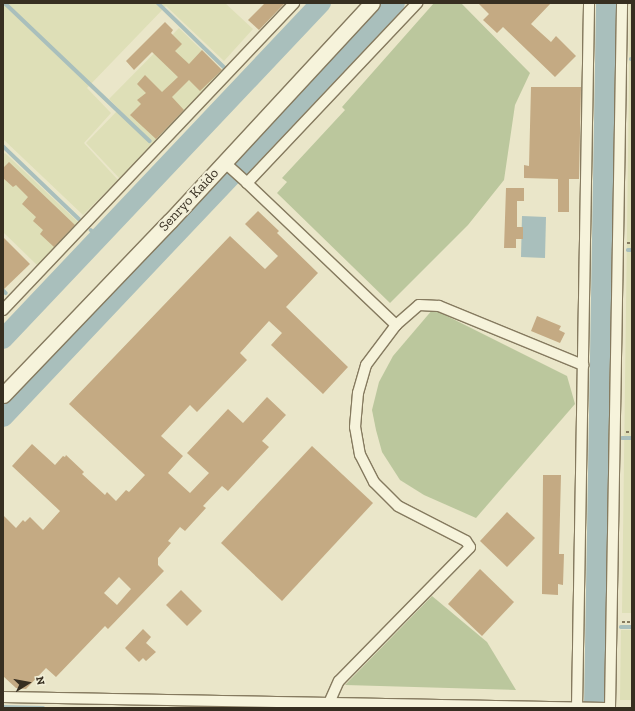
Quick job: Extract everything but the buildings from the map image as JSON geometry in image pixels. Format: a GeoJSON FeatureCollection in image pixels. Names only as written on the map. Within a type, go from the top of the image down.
{"type":"FeatureCollection","features":[{"type":"Feature","properties":{"kind":"street"},"geometry":{"type":"LineString","coordinates":[[3,310],[294,3]]}},
{"type":"Feature","properties":{"kind":"street","name":"Senryo Kaido"},"geometry":{"type":"LineString","coordinates":[[3,395],[236,173],[372,3]]}},
{"type":"Feature","properties":{"kind":"street"},"geometry":{"type":"LineString","coordinates":[[396,325],[236,173],[417,3]]}},
{"type":"Feature","properties":{"kind":"street"},"geometry":{"type":"LineString","coordinates":[[579,707],[589,3]]}},
{"type":"Feature","properties":{"kind":"street"},"geometry":{"type":"LineString","coordinates":[[610,708],[622,3]]}},
{"type":"Feature","properties":{"kind":"street"},"geometry":{"type":"LineString","coordinates":[[329,703],[339,681],[470,547],[466,541],[398,506],[374,482],[360,455],[355,427],[358,393],[366,366],[396,325],[419,305],[439,306],[583,365]]}},
{"type":"Feature","properties":{"kind":"street"},"geometry":{"type":"LineString","coordinates":[[3,697],[606,708]]}},
{"type":"Feature","properties":{"kind":"green space"},"geometry":{"type":"Polygon","coordinates":[[[3,3],[225,3],[253,29],[224,61],[166,6],[87,88],[111,113],[84,143],[118,180],[83,215],[3,139],[3,3]]]}},
{"type":"Feature","properties":{"kind":"green space"},"geometry":{"type":"Polygon","coordinates":[[[434,3],[461,3],[530,73],[515,105],[504,180],[468,225],[390,303],[277,193],[287,182],[282,178],[345,110],[342,107],[434,3]]]}},
{"type":"Feature","properties":{"kind":"green space"},"geometry":{"type":"Polygon","coordinates":[[[630,3],[632,3],[632,613],[622,613],[630,3]]]}},
{"type":"Feature","properties":{"kind":"green space"},"geometry":{"type":"Polygon","coordinates":[[[179,28],[223,71],[120,179],[86,143],[119,109],[109,99],[179,28]]]}},
{"type":"Feature","properties":{"kind":"green space"},"geometry":{"type":"Polygon","coordinates":[[[5,153],[79,223],[38,266],[3,232],[3,155],[5,153]]]}},
{"type":"Feature","properties":{"kind":"green space"},"geometry":{"type":"Polygon","coordinates":[[[433,309],[567,376],[575,404],[476,518],[424,495],[400,480],[382,452],[376,430],[372,410],[379,382],[393,356],[433,309]]]}},
{"type":"Feature","properties":{"kind":"green space"},"geometry":{"type":"Polygon","coordinates":[[[432,596],[487,642],[516,690],[345,685],[432,596]]]}},
{"type":"Feature","properties":{"kind":"green space"},"geometry":{"type":"Polygon","coordinates":[[[621,630],[632,630],[632,700],[620,700],[621,630]]]}},
{"type":"Feature","properties":{"kind":"water"},"geometry":{"type":"Polygon","coordinates":[[[522,216],[546,217],[545,258],[521,257],[522,216]]]}},
{"type":"Feature","properties":{"kind":"waterway"},"geometry":{"type":"LineString","coordinates":[[5,3],[150,141]]}},
{"type":"Feature","properties":{"kind":"waterway"},"geometry":{"type":"LineString","coordinates":[[158,3],[225,68]]}},
{"type":"Feature","properties":{"kind":"waterway"},"geometry":{"type":"LineString","coordinates":[[3,339],[321,3]]}},
{"type":"Feature","properties":{"kind":"waterway"},"geometry":{"type":"LineString","coordinates":[[3,417],[395,3]]}},
{"type":"Feature","properties":{"kind":"waterway"},"geometry":{"type":"LineString","coordinates":[[594,708],[606,3]]}},
{"type":"Feature","properties":{"kind":"waterway"},"geometry":{"type":"LineString","coordinates":[[605,59],[610,59]]}},
{"type":"Feature","properties":{"kind":"waterway"},"geometry":{"type":"LineString","coordinates":[[240,83],[243,86]]}},
{"type":"Feature","properties":{"kind":"waterway"},"geometry":{"type":"LineString","coordinates":[[3,146],[79,219]]}},
{"type":"Feature","properties":{"kind":"waterway"},"geometry":{"type":"LineString","coordinates":[[168,158],[171,162]]}},
{"type":"Feature","properties":{"kind":"waterway"},"geometry":{"type":"LineString","coordinates":[[91,230],[99,238]]}},
{"type":"Feature","properties":{"kind":"waterway"},"geometry":{"type":"LineString","coordinates":[[601,248],[610,249]]}},
{"type":"Feature","properties":{"kind":"waterway"},"geometry":{"type":"LineString","coordinates":[[3,290],[6,293]]}},
{"type":"Feature","properties":{"kind":"waterway"},"geometry":{"type":"LineString","coordinates":[[23,311],[27,314]]}},
{"type":"Feature","properties":{"kind":"waterway"},"geometry":{"type":"LineString","coordinates":[[598,438],[605,438]]}},
{"type":"Feature","properties":{"kind":"waterway"},"geometry":{"type":"LineString","coordinates":[[622,438],[632,438]]}},
{"type":"Feature","properties":{"kind":"waterway"},"geometry":{"type":"LineString","coordinates":[[595,626],[600,626]]}},
{"type":"Feature","properties":{"kind":"waterway"},"geometry":{"type":"LineString","coordinates":[[621,627],[632,627]]}},
{"type":"Feature","properties":{"kind":"waterway"},"geometry":{"type":"LineString","coordinates":[[3,707],[43,708]]}}]}
